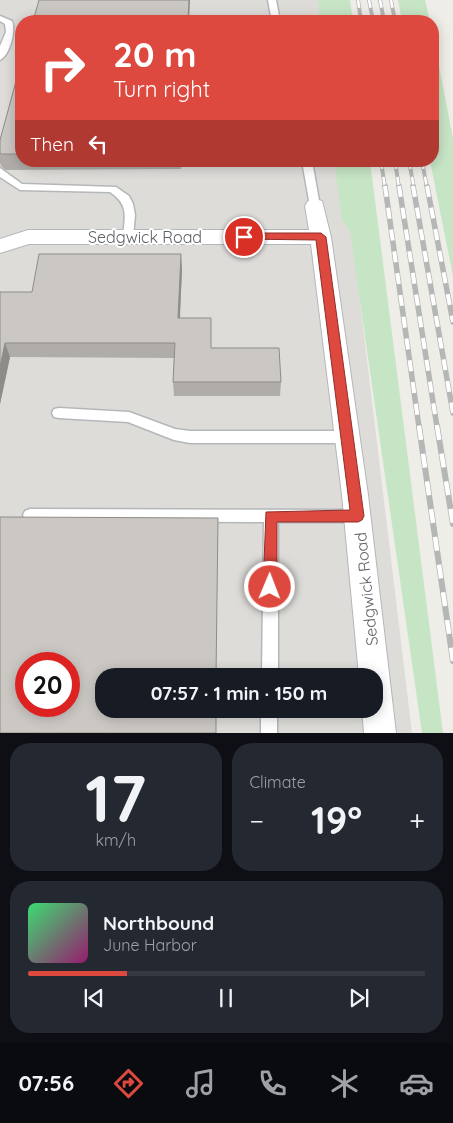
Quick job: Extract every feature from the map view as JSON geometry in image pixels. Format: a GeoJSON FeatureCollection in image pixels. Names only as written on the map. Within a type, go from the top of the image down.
{"type":"FeatureCollection","features":[{"type":"Feature","properties":{"kind":"street","name":"Sedgwick Road"},"geometry":{"type":"LineString","coordinates":[[315,206],[321,237],[358,516],[380,733]]}},
{"type":"Feature","properties":{"kind":"street","name":"Sedgwick Road"},"geometry":{"type":"LineString","coordinates":[[0,246],[28,237],[321,237]]}},
{"type":"Feature","properties":{"kind":"lane"},"geometry":{"type":"LineString","coordinates":[[272,0],[275,15]]}},
{"type":"Feature","properties":{"kind":"lane"},"geometry":{"type":"LineString","coordinates":[[0,18],[9,23],[10,32],[0,57]]}},
{"type":"Feature","properties":{"kind":"lane"},"geometry":{"type":"LineString","coordinates":[[308,167],[315,206]]}},
{"type":"Feature","properties":{"kind":"lane"},"geometry":{"type":"LineString","coordinates":[[0,171],[6,178],[20,187],[112,189],[125,196],[130,204],[128,237]]}},
{"type":"Feature","properties":{"kind":"lane"},"geometry":{"type":"LineString","coordinates":[[59,413],[129,417],[174,434],[190,437],[347,437]]}},
{"type":"Feature","properties":{"kind":"lane"},"geometry":{"type":"LineString","coordinates":[[30,514],[358,516]]}},
{"type":"Feature","properties":{"kind":"lane"},"geometry":{"type":"LineString","coordinates":[[270,668],[271,516]]}},
{"type":"Feature","properties":{"kind":"lane"},"geometry":{"type":"LineString","coordinates":[[269,718],[269,733]]}},
{"type":"Feature","properties":{"kind":"shaded area"},"geometry":{"type":"Polygon","coordinates":[[[0,0],[323,0],[325,15],[15,15],[15,167],[344,167],[412,733],[0,733],[0,0]]]}},
{"type":"Feature","properties":{"kind":"green space"},"geometry":{"type":"Polygon","coordinates":[[[318,0],[350,0],[352,15],[319,15],[318,0]]]}},
{"type":"Feature","properties":{"kind":"green space"},"geometry":{"type":"Polygon","coordinates":[[[398,0],[425,0],[429,15],[401,15],[398,0]]]}},
{"type":"Feature","properties":{"kind":"green space"},"geometry":{"type":"Polygon","coordinates":[[[439,66],[453,138],[453,276],[431,167],[439,167],[439,66]]]}},
{"type":"Feature","properties":{"kind":"green space"},"geometry":{"type":"Polygon","coordinates":[[[335,167],[371,167],[443,733],[422,733],[350,232],[342,220],[335,167]]]}},
{"type":"Feature","properties":{"kind":"building"},"geometry":{"type":"Polygon","coordinates":[[[39,0],[189,0],[188,15],[35,15],[39,0]]]}},
{"type":"Feature","properties":{"kind":"building"},"geometry":{"type":"Polygon","coordinates":[[[15,85],[15,154],[1,154],[0,140],[15,85]]]}},
{"type":"Feature","properties":{"kind":"building"},"geometry":{"type":"Polygon","coordinates":[[[39,254],[181,254],[178,318],[211,318],[211,348],[279,348],[281,382],[173,382],[175,343],[5,343],[0,367],[0,292],[32,292],[39,254]]]}},
{"type":"Feature","properties":{"kind":"building"},"geometry":{"type":"Polygon","coordinates":[[[0,517],[218,518],[216,668],[95,668],[95,718],[216,718],[216,733],[0,733],[0,517]]]}},
{"type":"Feature","properties":{"kind":"railway"},"geometry":{"type":"LineString","coordinates":[[358,0],[360,15]]}},
{"type":"Feature","properties":{"kind":"railway"},"geometry":{"type":"LineString","coordinates":[[369,0],[372,15]]}},
{"type":"Feature","properties":{"kind":"railway"},"geometry":{"type":"LineString","coordinates":[[380,0],[383,15]]}},
{"type":"Feature","properties":{"kind":"railway"},"geometry":{"type":"LineString","coordinates":[[391,0],[394,15]]}},
{"type":"Feature","properties":{"kind":"railway"},"geometry":{"type":"LineString","coordinates":[[382,167],[385,188]]}},
{"type":"Feature","properties":{"kind":"railway"},"geometry":{"type":"LineString","coordinates":[[396,167],[399,188]]}},
{"type":"Feature","properties":{"kind":"railway"},"geometry":{"type":"LineString","coordinates":[[410,167],[414,188]]}},
{"type":"Feature","properties":{"kind":"railway"},"geometry":{"type":"LineString","coordinates":[[423,167],[427,188]]}},
{"type":"Feature","properties":{"kind":"railway"},"geometry":{"type":"LineString","coordinates":[[385,186],[419,427]]}},
{"type":"Feature","properties":{"kind":"railway"},"geometry":{"type":"LineString","coordinates":[[399,186],[437,427]]}},
{"type":"Feature","properties":{"kind":"railway"},"geometry":{"type":"LineString","coordinates":[[413,186],[453,413]]}},
{"type":"Feature","properties":{"kind":"railway"},"geometry":{"type":"LineString","coordinates":[[427,186],[453,322]]}},
{"type":"Feature","properties":{"kind":"railway"},"geometry":{"type":"LineString","coordinates":[[419,426],[453,661]]}},
{"type":"Feature","properties":{"kind":"railway"},"geometry":{"type":"LineString","coordinates":[[437,426],[453,524]]}},
{"type":"Feature","properties":{"kind":"route"},"geometry":{"type":"LineString","coordinates":[[244,237],[321,237],[358,516],[271,516],[270,587]]}}]}
